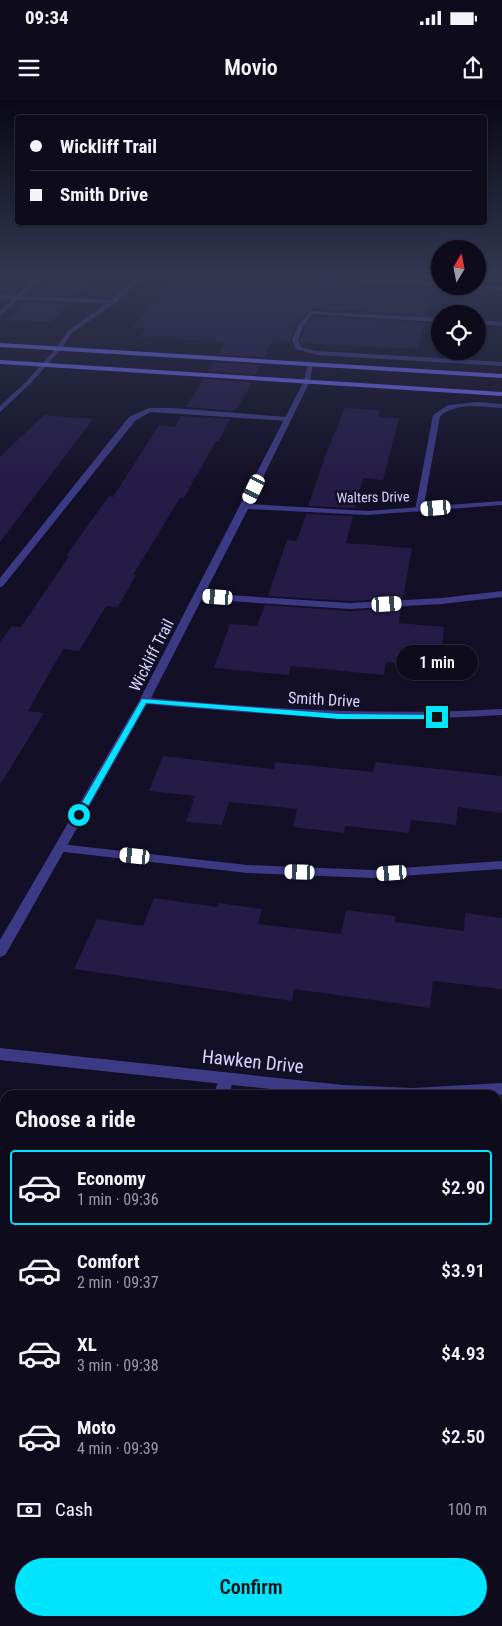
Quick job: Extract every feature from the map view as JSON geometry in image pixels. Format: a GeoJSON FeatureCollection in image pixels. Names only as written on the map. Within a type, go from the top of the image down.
{"type":"FeatureCollection","features":[{"type":"Feature","properties":{"kind":"main road"},"geometry":{"type":"LineString","coordinates":[[62,348],[502,376]]}},
{"type":"Feature","properties":{"kind":"main road"},"geometry":{"type":"LineString","coordinates":[[0,362],[502,394]]}},
{"type":"Feature","properties":{"kind":"street"},"geometry":{"type":"LineString","coordinates":[[0,410],[4,402],[59,348]]}},
{"type":"Feature","properties":{"kind":"street"},"geometry":{"type":"LineString","coordinates":[[299,348],[317,353],[431,360]]}},
{"type":"Feature","properties":{"kind":"street"},"geometry":{"type":"LineString","coordinates":[[435,360],[502,364]]}},
{"type":"Feature","properties":{"kind":"street","name":"Wickliff Trail"},"geometry":{"type":"LineString","coordinates":[[0,952],[144,701],[307,381],[310,364]]}},
{"type":"Feature","properties":{"kind":"street"},"geometry":{"type":"LineString","coordinates":[[419,510],[438,414],[443,408],[460,405],[502,406]]}},
{"type":"Feature","properties":{"kind":"street"},"geometry":{"type":"LineString","coordinates":[[0,584],[132,419],[149,410],[173,410],[287,419]]}},
{"type":"Feature","properties":{"kind":"street","name":"Walters Drive"},"geometry":{"type":"LineString","coordinates":[[245,506],[339,513],[419,510],[502,503]]}},
{"type":"Feature","properties":{"kind":"street"},"geometry":{"type":"LineString","coordinates":[[198,596],[350,606],[442,601],[502,594]]}},
{"type":"Feature","properties":{"kind":"street","name":"Smith Drive"},"geometry":{"type":"LineString","coordinates":[[144,701],[339,716],[405,718],[502,712]]}},
{"type":"Feature","properties":{"kind":"street"},"geometry":{"type":"LineString","coordinates":[[60,848],[247,870],[372,874],[502,865]]}},
{"type":"Feature","properties":{"kind":"street","name":"Hawken Drive"},"geometry":{"type":"LineString","coordinates":[[0,1054],[334,1090]]}},
{"type":"Feature","properties":{"kind":"street"},"geometry":{"type":"LineString","coordinates":[[223,1090],[225,1078]]}},
{"type":"Feature","properties":{"kind":"street","name":"Hawken Drive"},"geometry":{"type":"LineString","coordinates":[[473,1090],[502,1088]]}},
{"type":"Feature","properties":{"kind":"building"},"geometry":{"type":"Polygon","coordinates":[[[222,348],[268,348],[264,357],[218,355],[222,348]]]}},
{"type":"Feature","properties":{"kind":"building"},"geometry":{"type":"Polygon","coordinates":[[[213,362],[260,365],[256,374],[208,371],[213,362]]]}},
{"type":"Feature","properties":{"kind":"building"},"geometry":{"type":"Polygon","coordinates":[[[203,379],[252,382],[238,408],[234,411],[186,407],[203,379]]]}},
{"type":"Feature","properties":{"kind":"building"},"geometry":{"type":"Polygon","coordinates":[[[345,408],[381,410],[378,417],[399,418],[383,480],[363,478],[355,508],[308,506],[326,454],[345,408]]]}},
{"type":"Feature","properties":{"kind":"building"},"geometry":{"type":"Polygon","coordinates":[[[44,415],[93,419],[0,542],[0,457],[44,415]]]}},
{"type":"Feature","properties":{"kind":"building"},"geometry":{"type":"Polygon","coordinates":[[[181,416],[230,419],[219,441],[216,441],[184,498],[180,498],[133,575],[136,575],[118,607],[106,606],[79,651],[63,649],[28,711],[44,713],[0,785],[0,642],[12,626],[21,627],[69,556],[66,556],[109,496],[113,497],[159,425],[175,427],[181,416]]]}},
{"type":"Feature","properties":{"kind":"building"},"geometry":{"type":"Polygon","coordinates":[[[306,514],[353,516],[346,543],[412,548],[403,598],[350,601],[268,596],[287,540],[297,541],[306,514]]]}},
{"type":"Feature","properties":{"kind":"building"},"geometry":{"type":"Polygon","coordinates":[[[265,605],[350,611],[401,608],[399,623],[444,627],[440,667],[386,662],[384,675],[291,666],[289,675],[214,668],[230,624],[257,626],[265,605]]]}},
{"type":"Feature","properties":{"kind":"building"},"geometry":{"type":"Polygon","coordinates":[[[163,756],[274,769],[275,762],[373,772],[375,762],[502,776],[502,813],[458,807],[456,825],[411,820],[409,833],[345,826],[344,833],[293,827],[297,809],[229,802],[222,825],[186,822],[195,796],[149,791],[163,756]]]}},
{"type":"Feature","properties":{"kind":"building"},"geometry":{"type":"Polygon","coordinates":[[[154,898],[217,907],[219,903],[262,909],[258,924],[341,934],[346,910],[395,916],[395,922],[464,931],[465,913],[502,918],[502,989],[433,981],[430,1008],[294,989],[292,1001],[74,969],[97,919],[143,926],[154,898]]]}},
{"type":"Feature","properties":{"kind":"route"},"geometry":{"type":"LineString","coordinates":[[79,815],[144,701],[249,711],[339,716],[437,717]]}}]}
